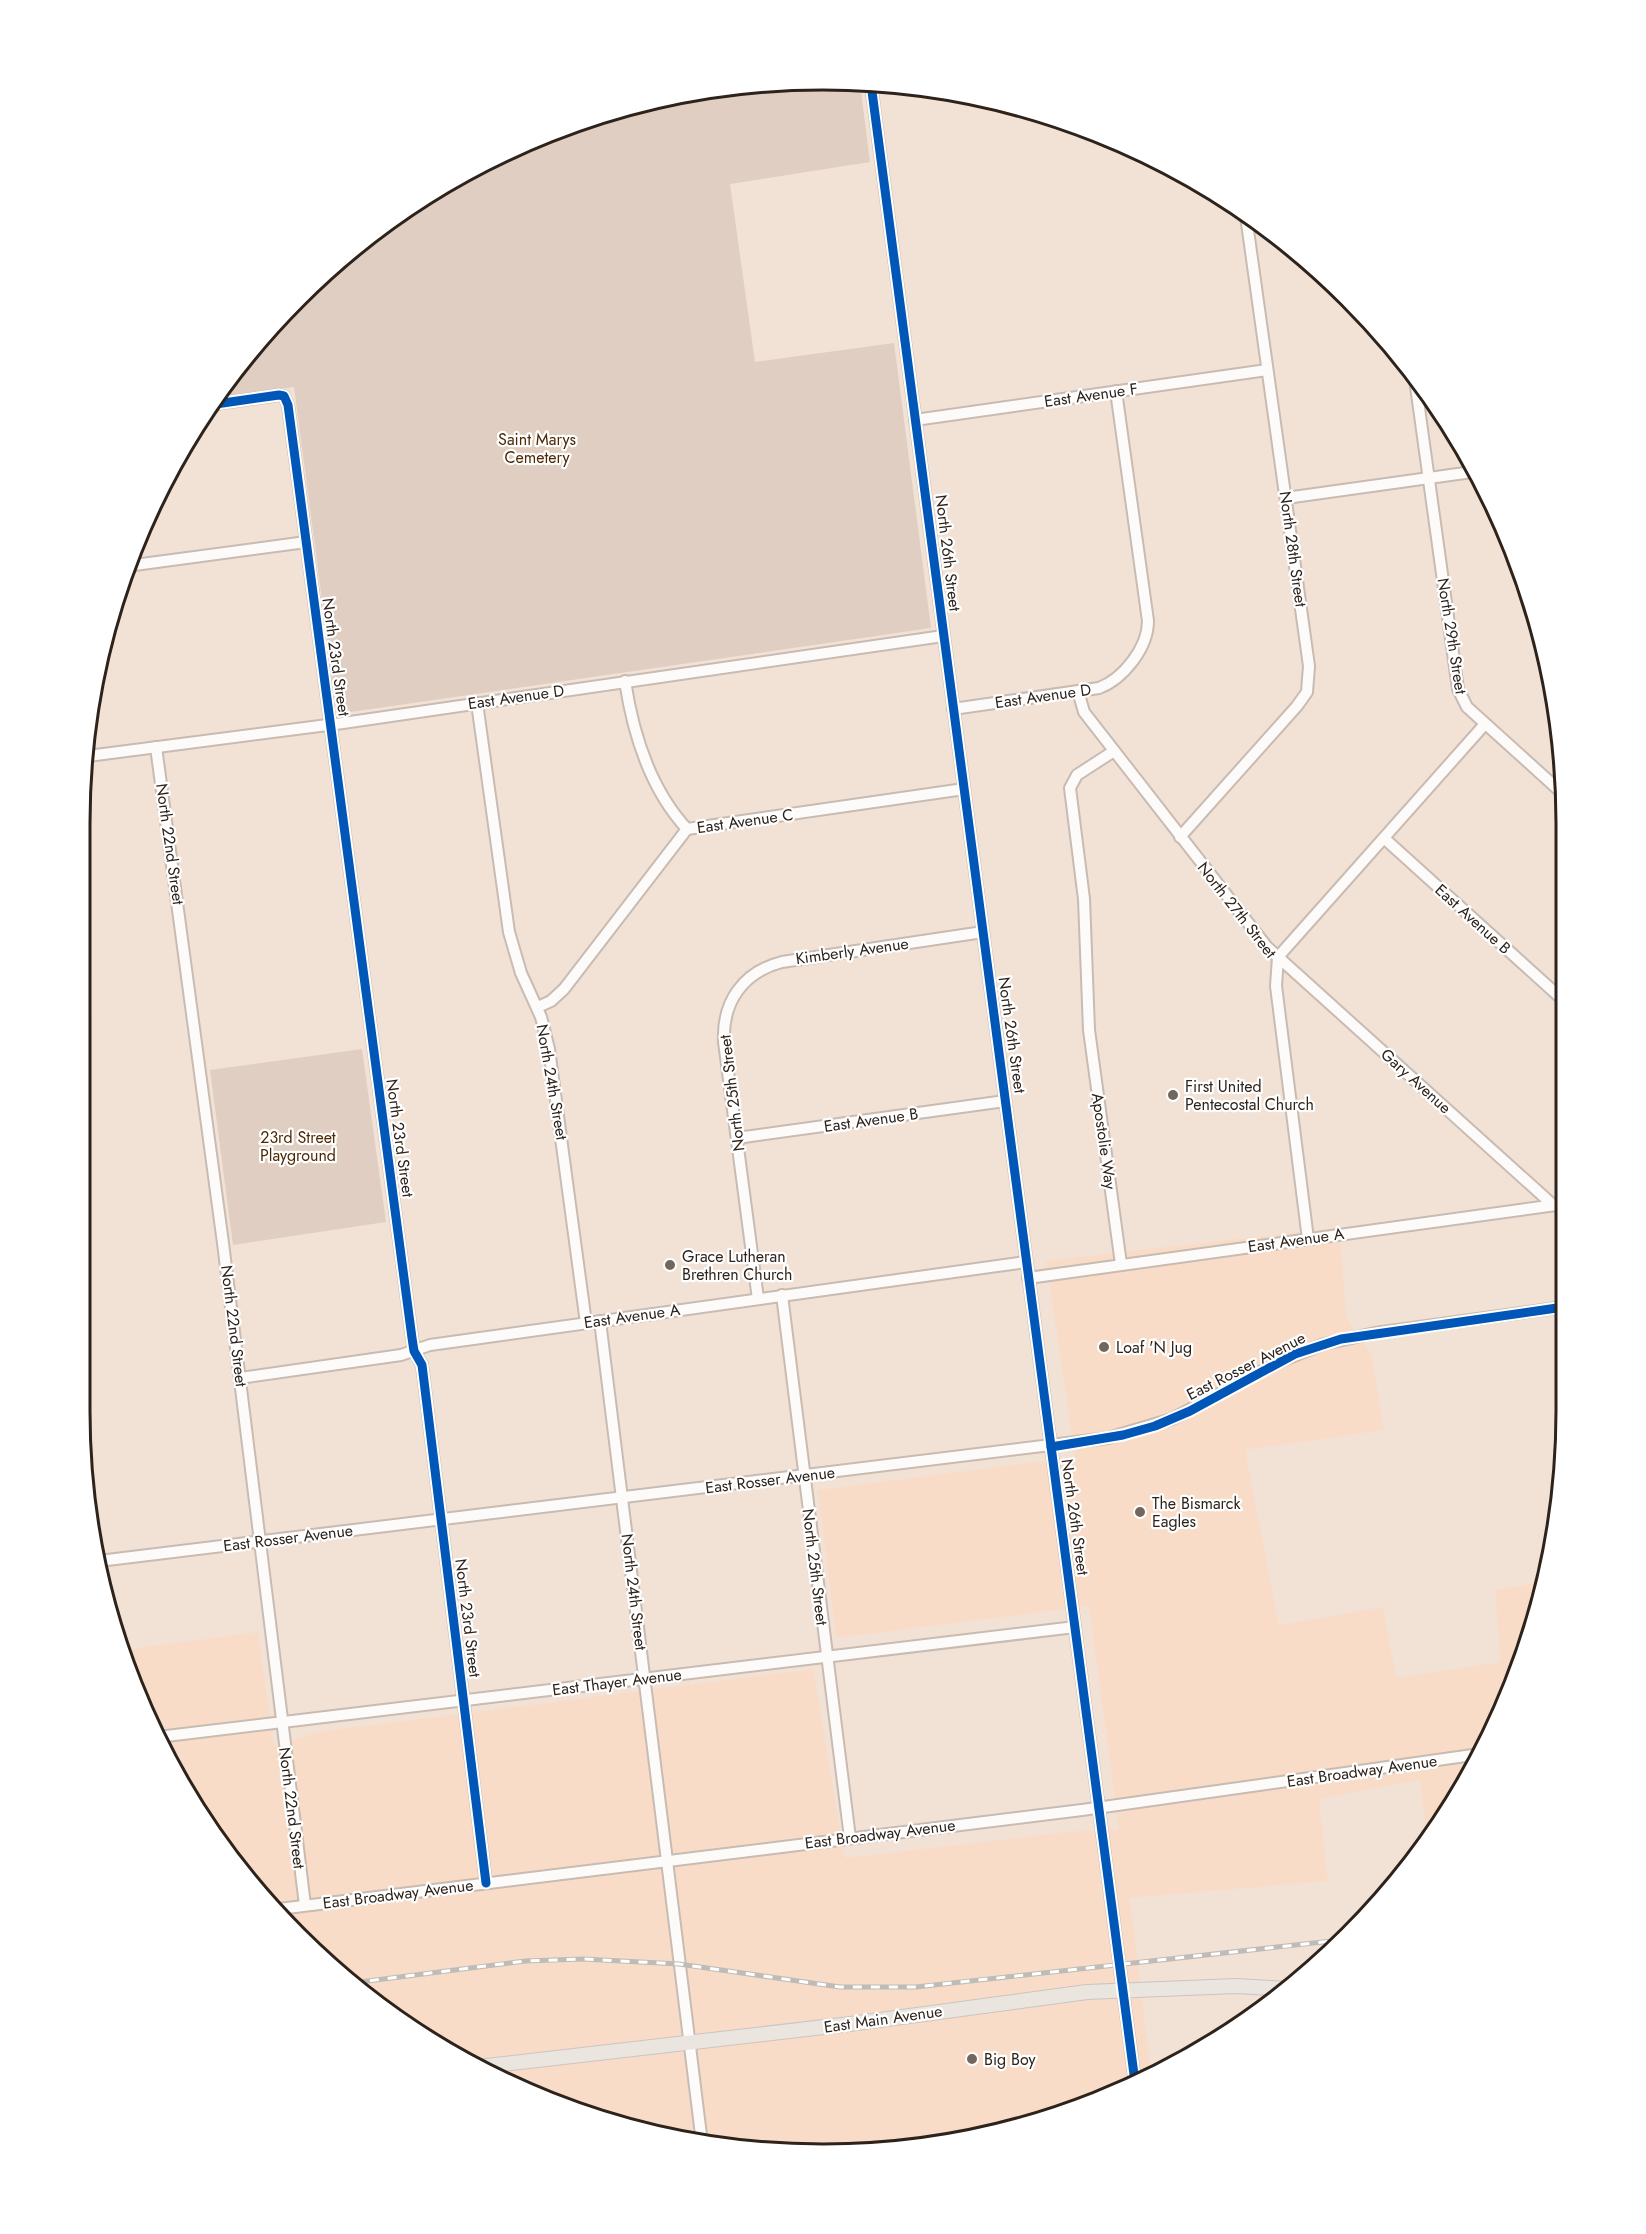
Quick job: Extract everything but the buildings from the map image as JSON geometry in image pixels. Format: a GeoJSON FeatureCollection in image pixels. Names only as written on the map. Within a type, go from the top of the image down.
{"type":"FeatureCollection","features":[{"type":"Feature","properties":{"kind":"main road","name":"East Main Avenue"},"geometry":{"type":"LineString","coordinates":[[493,2065],[850,2024],[952,2009],[1124,1989],[1236,1986],[1275,1988]]}},
{"type":"Feature","properties":{"kind":"street","name":"North 26th Street"},"geometry":{"type":"LineString","coordinates":[[872,92],[1134,2074]]}},
{"type":"Feature","properties":{"kind":"street","name":"North 28th Street"},"geometry":{"type":"LineString","coordinates":[[1180,837],[1297,706],[1306,692],[1309,666],[1247,226]]}},
{"type":"Feature","properties":{"kind":"street","name":"East Avenue F"},"geometry":{"type":"LineString","coordinates":[[915,420],[1267,370]]}},
{"type":"Feature","properties":{"kind":"street","name":"East Avenue D"},"geometry":{"type":"LineString","coordinates":[[953,709],[1099,688],[1115,680],[1146,639],[1148,621],[1116,391]]}},
{"type":"Feature","properties":{"kind":"street","name":"North 29th Street"},"geometry":{"type":"LineString","coordinates":[[1417,395],[1458,689],[1467,707],[1485,724]]}},
{"type":"Feature","properties":{"kind":"street","name":"North 23rd Street"},"geometry":{"type":"LineString","coordinates":[[223,403],[284,396],[288,405],[414,1351],[422,1365],[486,1883]]}},
{"type":"Feature","properties":{"kind":"street"},"geometry":{"type":"LineString","coordinates":[[1286,498],[1466,473]]}},
{"type":"Feature","properties":{"kind":"street"},"geometry":{"type":"LineString","coordinates":[[137,565],[306,542]]}},
{"type":"Feature","properties":{"kind":"street","name":"East Avenue D"},"geometry":{"type":"LineString","coordinates":[[94,755],[330,725],[943,636]]}},
{"type":"Feature","properties":{"kind":"street"},"geometry":{"type":"LineString","coordinates":[[625,681],[633,726],[643,755],[674,813],[687,829]]}},
{"type":"Feature","properties":{"kind":"street","name":"North 27th Street"},"geometry":{"type":"LineString","coordinates":[[1078,691],[1084,712],[1180,837],[1278,957],[1276,986],[1308,1239]]}},
{"type":"Feature","properties":{"kind":"street","name":"North 24th Street"},"geometry":{"type":"LineString","coordinates":[[477,703],[510,932],[521,973],[538,1007],[549,1049],[586,1323]]}},
{"type":"Feature","properties":{"kind":"street"},"geometry":{"type":"LineString","coordinates":[[1278,957],[1485,724],[1555,787]]}},
{"type":"Feature","properties":{"kind":"street","name":"North 22nd Street"},"geometry":{"type":"LineString","coordinates":[[156,747],[240,1378],[258,1542],[305,1905]]}},
{"type":"Feature","properties":{"kind":"street","name":"Apostolie Way"},"geometry":{"type":"LineString","coordinates":[[1114,751],[1077,775],[1071,783],[1083,888],[1089,1018],[1121,1264]]}},
{"type":"Feature","properties":{"kind":"street","name":"East Avenue C"},"geometry":{"type":"LineString","coordinates":[[538,1007],[551,1001],[564,989],[687,829],[964,789]]}},
{"type":"Feature","properties":{"kind":"street","name":"East Avenue B"},"geometry":{"type":"LineString","coordinates":[[1384,839],[1556,994]]}},
{"type":"Feature","properties":{"kind":"street","name":"Kimberly Avenue"},"geometry":{"type":"LineString","coordinates":[[732,996],[748,978],[770,965],[983,932]]}},
{"type":"Feature","properties":{"kind":"street","name":"Gary Avenue"},"geometry":{"type":"LineString","coordinates":[[1278,957],[1556,1202]]}},
{"type":"Feature","properties":{"kind":"street","name":"North 25th Street"},"geometry":{"type":"LineString","coordinates":[[732,996],[725,1020],[724,1042],[758,1299]]}},
{"type":"Feature","properties":{"kind":"street","name":"East Avenue B"},"geometry":{"type":"LineString","coordinates":[[737,1138],[1005,1101]]}},
{"type":"Feature","properties":{"kind":"street","name":"East Avenue A"},"geometry":{"type":"LineString","coordinates":[[1028,1278],[1556,1204]]}},
{"type":"Feature","properties":{"kind":"street","name":"East Avenue A"},"geometry":{"type":"LineString","coordinates":[[240,1378],[414,1351],[430,1345],[1026,1262]]}},
{"type":"Feature","properties":{"kind":"street","name":"North 25th Street"},"geometry":{"type":"LineString","coordinates":[[782,1295],[850,1838]]}},
{"type":"Feature","properties":{"kind":"street","name":"East Rosser Avenue"},"geometry":{"type":"LineString","coordinates":[[105,1560],[1051,1447],[1123,1435],[1155,1426],[1206,1403],[1281,1361],[1337,1340],[1556,1308]]}},
{"type":"Feature","properties":{"kind":"street","name":"North 24th Street"},"geometry":{"type":"LineString","coordinates":[[600,1321],[701,2134]]}},
{"type":"Feature","properties":{"kind":"street","name":"East Thayer Avenue"},"geometry":{"type":"LineString","coordinates":[[167,1736],[1075,1627]]}},
{"type":"Feature","properties":{"kind":"street","name":"East Broadway Avenue"},"geometry":{"type":"LineString","coordinates":[[285,1908],[1099,1807],[1470,1755]]}},
{"type":"Feature","properties":{"kind":"shaded area"},"geometry":{"type":"Polygon","coordinates":[[[1340,1227],[1346,1317],[1372,1355],[1384,1430],[1245,1450],[1279,1625],[1383,1607],[1396,1678],[1500,1662],[1495,1590],[1535,1584],[1517,1647],[1500,1692],[1458,1778],[1426,1827],[1420,1780],[1319,1799],[1328,1881],[1130,1898],[1150,2066],[1104,2088],[1059,2105],[1013,2119],[919,2138],[823,2144],[775,2142],[727,2138],[633,2119],[542,2088],[499,2068],[456,2046],[377,1993],[305,1929],[272,1894],[241,1857],[188,1778],[146,1692],[130,1649],[258,1632],[274,1746],[318,1732],[813,1669],[845,1858],[1075,1831],[1119,1829],[1089,1606],[836,1638],[818,1490],[1075,1457],[1046,1261],[1340,1227]]]}},
{"type":"Feature","properties":{"kind":"green space","name":"Saint Marys Cemetery"},"geometry":{"type":"Polygon","coordinates":[[[775,92],[861,92],[870,162],[730,184],[755,362],[894,343],[931,628],[337,714],[294,387],[228,395],[272,340],[340,272],[377,241],[416,214],[457,188],[499,166],[587,129],[680,104],[727,96],[775,92]]]}},
{"type":"Feature","properties":{"kind":"green space","name":"23rd Street Playground"},"geometry":{"type":"Polygon","coordinates":[[[362,1049],[386,1222],[233,1245],[210,1070],[362,1049]]]}},
{"type":"Feature","properties":{"kind":"railway"},"geometry":{"type":"LineString","coordinates":[[363,1982],[525,1961],[583,1959],[679,1964],[840,1987],[916,1987],[1328,1941]]}},
{"type":"Feature","properties":{"kind":"cycle path"},"geometry":{"type":"LineString","coordinates":[[872,92],[1134,2074]]}},
{"type":"Feature","properties":{"kind":"cycle path"},"geometry":{"type":"LineString","coordinates":[[223,403],[279,395],[284,396],[288,405],[412,1338],[414,1351],[422,1365],[486,1883]]}},
{"type":"Feature","properties":{"kind":"cycle path"},"geometry":{"type":"LineString","coordinates":[[1051,1447],[1123,1435],[1155,1426],[1190,1411],[1295,1354],[1341,1339],[1556,1308]]}},
{"type":"Feature","properties":{"kind":"place","name":"First United Pentecostal Church"},"geometry":{"type":"Point","coordinates":[1173,1095]}},
{"type":"Feature","properties":{"kind":"place","name":"Grace Lutheran Brethren Church"},"geometry":{"type":"Point","coordinates":[670,1265]}},
{"type":"Feature","properties":{"kind":"place","name":"Loaf 'N Jug"},"geometry":{"type":"Point","coordinates":[1104,1347]}},
{"type":"Feature","properties":{"kind":"place","name":"The Bismarck Eagles"},"geometry":{"type":"Point","coordinates":[1140,1512]}},
{"type":"Feature","properties":{"kind":"place","name":"Big Boy"},"geometry":{"type":"Point","coordinates":[972,2059]}}]}
